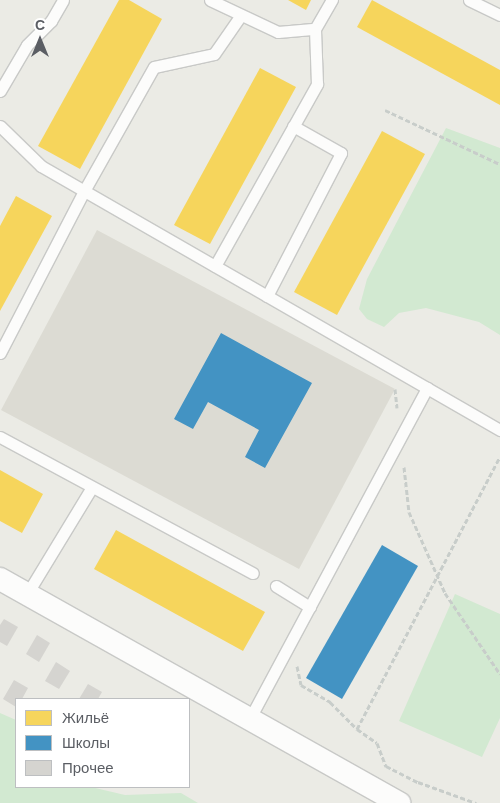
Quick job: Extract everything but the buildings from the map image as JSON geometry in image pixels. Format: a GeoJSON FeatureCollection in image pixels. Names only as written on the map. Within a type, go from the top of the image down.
{"type":"FeatureCollection","features":[{"type":"Feature","properties":{"kind":"street"},"geometry":{"type":"LineString","coordinates":[[0,579],[399,803]]}},
{"type":"Feature","properties":{"kind":"lane"},"geometry":{"type":"LineString","coordinates":[[0,91],[27,45],[51,21],[63,0]]}},
{"type":"Feature","properties":{"kind":"lane"},"geometry":{"type":"LineString","coordinates":[[210,0],[278,32],[315,29]]}},
{"type":"Feature","properties":{"kind":"lane"},"geometry":{"type":"LineString","coordinates":[[215,266],[317,84],[315,29],[332,0]]}},
{"type":"Feature","properties":{"kind":"lane"},"geometry":{"type":"LineString","coordinates":[[469,0],[500,15]]}},
{"type":"Feature","properties":{"kind":"lane"},"geometry":{"type":"LineString","coordinates":[[0,353],[84,191],[154,67],[214,54],[241,15]]}},
{"type":"Feature","properties":{"kind":"lane"},"geometry":{"type":"LineString","coordinates":[[0,126],[41,166],[500,430]]}},
{"type":"Feature","properties":{"kind":"lane"},"geometry":{"type":"LineString","coordinates":[[267,296],[341,153],[293,126]]}},
{"type":"Feature","properties":{"kind":"lane"},"geometry":{"type":"LineString","coordinates":[[249,720],[427,388]]}},
{"type":"Feature","properties":{"kind":"lane"},"geometry":{"type":"LineString","coordinates":[[0,437],[253,573]]}},
{"type":"Feature","properties":{"kind":"lane"},"geometry":{"type":"LineString","coordinates":[[28,594],[92,487]]}},
{"type":"Feature","properties":{"kind":"lane"},"geometry":{"type":"LineString","coordinates":[[276,586],[310,606]]}},
{"type":"Feature","properties":{"kind":"path"},"geometry":{"type":"LineString","coordinates":[[385,110],[500,164]]}},
{"type":"Feature","properties":{"kind":"path"},"geometry":{"type":"LineString","coordinates":[[395,389],[409,512],[445,593],[500,674]]}},
{"type":"Feature","properties":{"kind":"path"},"geometry":{"type":"LineString","coordinates":[[357,729],[500,457]]}},
{"type":"Feature","properties":{"kind":"path"},"geometry":{"type":"LineString","coordinates":[[292,640],[301,685],[330,702],[357,729],[377,743],[386,766],[418,782],[476,803]]}},
{"type":"Feature","properties":{"kind":"shaded area"},"geometry":{"type":"Polygon","coordinates":[[[97,230],[395,389],[299,569],[1,410],[97,230]]]}},
{"type":"Feature","properties":{"kind":"green space"},"geometry":{"type":"Polygon","coordinates":[[[446,128],[500,148],[500,335],[479,322],[426,308],[399,313],[384,327],[367,319],[359,309],[367,279],[446,128]]]}},
{"type":"Feature","properties":{"kind":"green space"},"geometry":{"type":"Polygon","coordinates":[[[455,594],[500,614],[500,718],[482,757],[399,721],[455,594]]]}},
{"type":"Feature","properties":{"kind":"green space"},"geometry":{"type":"Polygon","coordinates":[[[0,713],[15,720],[15,788],[95,788],[125,795],[181,793],[198,803],[0,803],[0,713]]]}}]}
